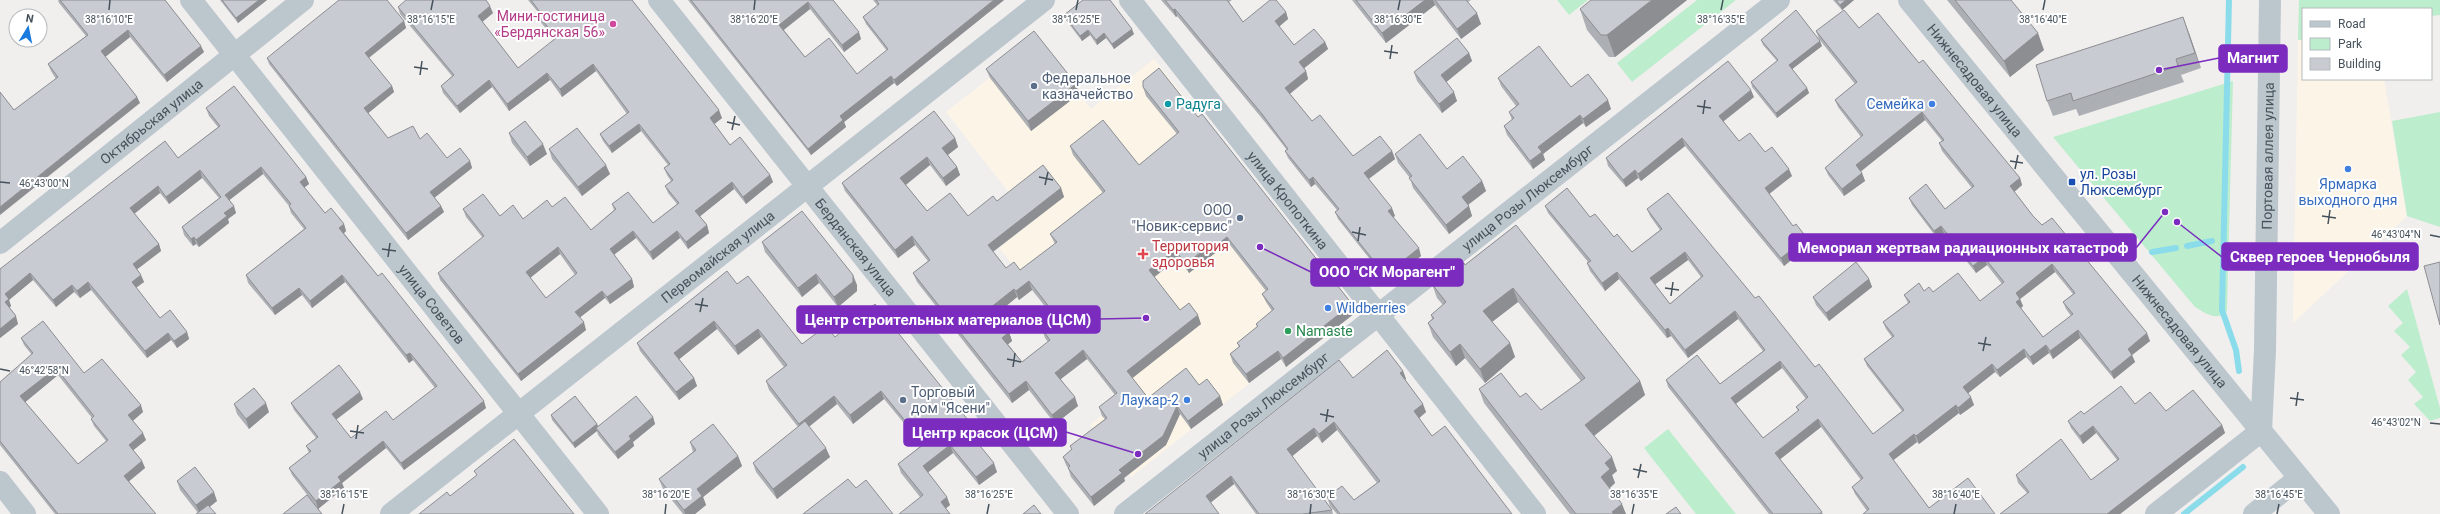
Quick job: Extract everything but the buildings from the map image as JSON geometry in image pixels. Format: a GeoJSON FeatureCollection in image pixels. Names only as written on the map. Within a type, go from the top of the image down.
{"type":"FeatureCollection","features":[{"type":"Feature","properties":{"kind":"street","name":"улица Советов"},"geometry":{"type":"LineString","coordinates":[[191,0],[598,514]]}},
{"type":"Feature","properties":{"kind":"street","name":"Октябрьская улица"},"geometry":{"type":"LineString","coordinates":[[0,243],[303,0]]}},
{"type":"Feature","properties":{"kind":"street","name":"Бердянская улица"},"geometry":{"type":"LineString","coordinates":[[659,0],[1068,514]]}},
{"type":"Feature","properties":{"kind":"street","name":"Первомайская улица"},"geometry":{"type":"LineString","coordinates":[[391,514],[1044,0]]}},
{"type":"Feature","properties":{"kind":"street","name":"улица Кропоткина"},"geometry":{"type":"LineString","coordinates":[[1130,0],[1535,514]]}},
{"type":"Feature","properties":{"kind":"street","name":"улица Розы Люксембург"},"geometry":{"type":"LineString","coordinates":[[1125,514],[1779,0]]}},
{"type":"Feature","properties":{"kind":"street","name":"Нижнесадовая улица"},"geometry":{"type":"LineString","coordinates":[[1909,0],[2328,514]]}},
{"type":"Feature","properties":{"kind":"street","name":"Портовая аллея улица"},"geometry":{"type":"LineString","coordinates":[[2261,431],[2265,350],[2270,0]]}},
{"type":"Feature","properties":{"kind":"street"},"geometry":{"type":"LineString","coordinates":[[2156,514],[2261,431]]}},
{"type":"Feature","properties":{"kind":"street"},"geometry":{"type":"LineString","coordinates":[[2254,514],[2299,478]]}},
{"type":"Feature","properties":{"kind":"street"},"geometry":{"type":"LineString","coordinates":[[0,482],[25,514]]}},
{"type":"Feature","properties":{"kind":"shaded area","name":"Ярмарка выходного дня"},"geometry":{"type":"Polygon","coordinates":[[[2298,40],[2302,40],[2302,80],[2384,80],[2407,216],[2293,323],[2298,40]]]}},
{"type":"Feature","properties":{"kind":"shaded area"},"geometry":{"type":"Polygon","coordinates":[[[1037,41],[1091,109],[1154,59],[1355,313],[1286,367],[1280,359],[1131,477],[1090,425],[1120,401],[989,235],[1022,209],[946,112],[1037,41]]]}},
{"type":"Feature","properties":{"kind":"green space"},"geometry":{"type":"Polygon","coordinates":[[[1557,0],[1588,0],[1569,15],[1557,0]]]}},
{"type":"Feature","properties":{"kind":"green space"},"geometry":{"type":"Polygon","coordinates":[[[1697,0],[1736,0],[1632,82],[1617,63],[1697,0]]]}},
{"type":"Feature","properties":{"kind":"green space"},"geometry":{"type":"Polygon","coordinates":[[[2299,0],[2440,0],[2440,15],[2432,16],[2432,8],[2302,8],[2302,40],[2298,40],[2299,0]]]}},
{"type":"Feature","properties":{"kind":"green space"},"geometry":{"type":"Polygon","coordinates":[[[2233,81],[2227,311],[2219,316],[2215,316],[2207,314],[2195,307],[2053,137],[2233,81]]]}},
{"type":"Feature","properties":{"kind":"green space"},"geometry":{"type":"Polygon","coordinates":[[[2440,112],[2440,227],[2407,216],[2392,121],[2440,112]]]}},
{"type":"Feature","properties":{"kind":"green space"},"geometry":{"type":"Polygon","coordinates":[[[2407,289],[2440,408],[2440,418],[2430,421],[2414,404],[2423,397],[2408,380],[2416,372],[2401,355],[2410,347],[2394,331],[2403,323],[2388,306],[2407,289]]]}},
{"type":"Feature","properties":{"kind":"green space"},"geometry":{"type":"Polygon","coordinates":[[[1668,429],[1736,514],[1696,514],[1644,448],[1668,429]]]}},
{"type":"Feature","properties":{"kind":"waterway"},"geometry":{"type":"LineString","coordinates":[[2229,0],[2222,310],[2236,350],[2239,371]]}},
{"type":"Feature","properties":{"kind":"waterway"},"geometry":{"type":"LineString","coordinates":[[2187,246],[2212,241]]}},
{"type":"Feature","properties":{"kind":"waterway"},"geometry":{"type":"LineString","coordinates":[[2152,252],[2176,248]]}},
{"type":"Feature","properties":{"kind":"waterway"},"geometry":{"type":"LineString","coordinates":[[2184,514],[2243,467]]}},
{"type":"Feature","properties":{"kind":"place","name":"Мини-гостиница «Бердянская 56»"},"geometry":{"type":"Point","coordinates":[613,24]}},
{"type":"Feature","properties":{"kind":"place","name":"Магнит"},"geometry":{"type":"Point","coordinates":[2159,70]}},
{"type":"Feature","properties":{"kind":"place","name":"Федеральное казначейство"},"geometry":{"type":"Point","coordinates":[1034,86]}},
{"type":"Feature","properties":{"kind":"place","name":"Радуга"},"geometry":{"type":"Point","coordinates":[1168,104]}},
{"type":"Feature","properties":{"kind":"place","name":"Семейка"},"geometry":{"type":"Point","coordinates":[1932,104]}},
{"type":"Feature","properties":{"kind":"place","name":"Ярмарка выходного дня"},"geometry":{"type":"Point","coordinates":[2348,169]}},
{"type":"Feature","properties":{"kind":"place","name":"ул. Розы Люксембург"},"geometry":{"type":"Point","coordinates":[2072,182]}},
{"type":"Feature","properties":{"kind":"place","name":"Мемориал жертвам радиационных катастроф"},"geometry":{"type":"Point","coordinates":[2165,212]}},
{"type":"Feature","properties":{"kind":"place","name":"ООО \"Новик-сервис\""},"geometry":{"type":"Point","coordinates":[1240,218]}},
{"type":"Feature","properties":{"kind":"place","name":"Сквер героев Чернобыля"},"geometry":{"type":"Point","coordinates":[2177,222]}},
{"type":"Feature","properties":{"kind":"place","name":"ООО \"СК Морагент\""},"geometry":{"type":"Point","coordinates":[1260,247]}},
{"type":"Feature","properties":{"kind":"place","name":"Территория здоровья"},"geometry":{"type":"Point","coordinates":[1143,254]}},
{"type":"Feature","properties":{"kind":"place","name":"Wildberries"},"geometry":{"type":"Point","coordinates":[1328,308]}},
{"type":"Feature","properties":{"kind":"place","name":"Центр строительных материалов (ЦСМ)"},"geometry":{"type":"Point","coordinates":[1146,318]}},
{"type":"Feature","properties":{"kind":"place","name":"Namaste"},"geometry":{"type":"Point","coordinates":[1288,331]}},
{"type":"Feature","properties":{"kind":"place","name":"Торговый дом \"Ясени\""},"geometry":{"type":"Point","coordinates":[903,400]}},
{"type":"Feature","properties":{"kind":"place","name":"Лаукар-2"},"geometry":{"type":"Point","coordinates":[1187,400]}},
{"type":"Feature","properties":{"kind":"place","name":"Центр красок (ЦСМ)"},"geometry":{"type":"Point","coordinates":[1138,454]}}]}
